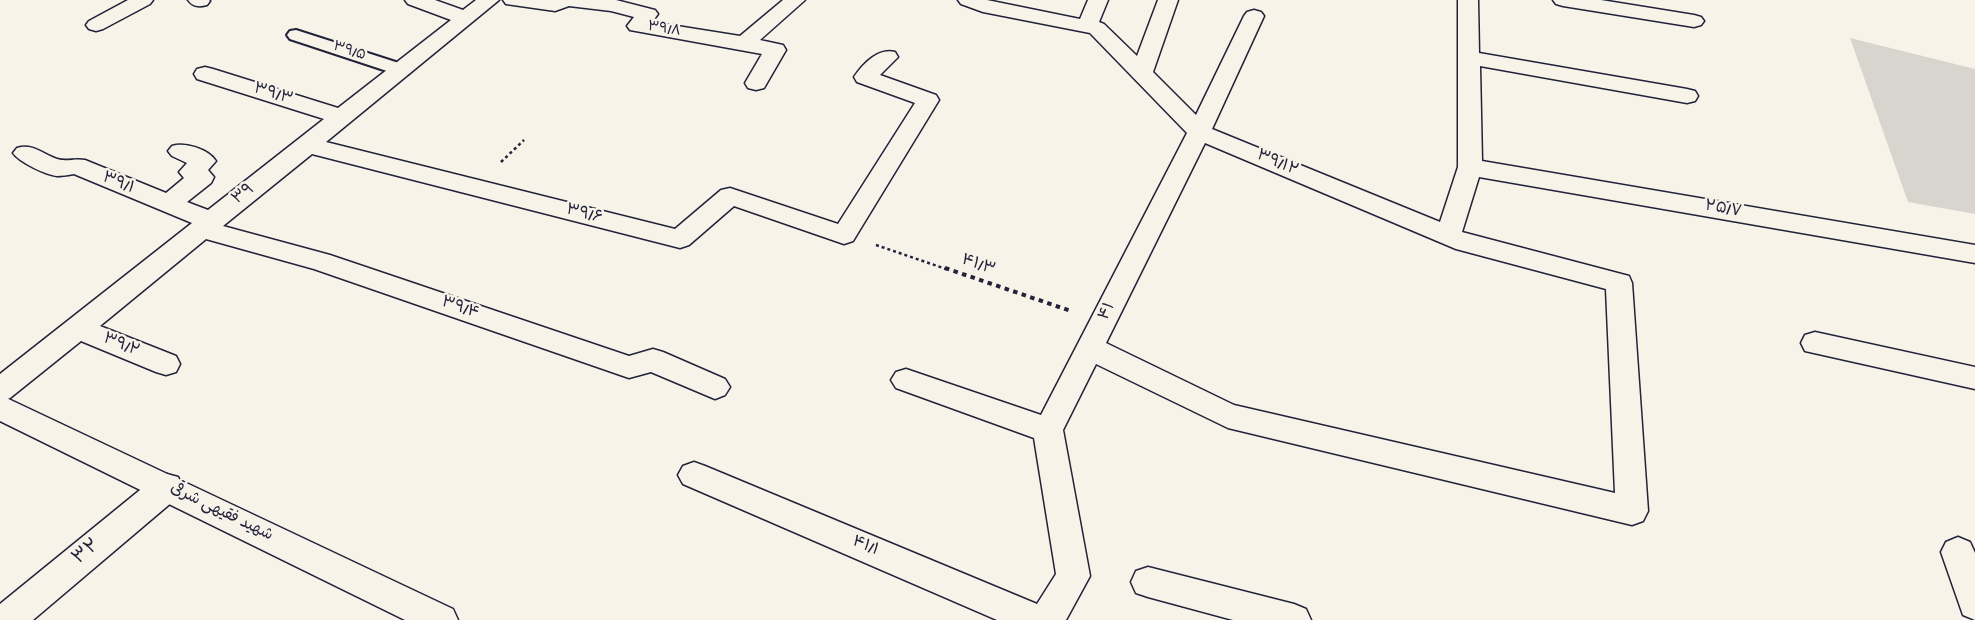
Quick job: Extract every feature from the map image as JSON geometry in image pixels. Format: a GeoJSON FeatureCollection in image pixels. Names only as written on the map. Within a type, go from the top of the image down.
{"type":"FeatureCollection","features":[{"type":"Feature","properties":{"kind":"street"},"geometry":{"type":"LineString","coordinates":[[96,25],[142,0]]}},
{"type":"Feature","properties":{"kind":"street"},"geometry":{"type":"LineString","coordinates":[[415,0],[466,18]]}},
{"type":"Feature","properties":{"kind":"street","name":"۳۹"},"geometry":{"type":"LineString","coordinates":[[0,390],[489,0]]}},
{"type":"Feature","properties":{"kind":"street","name":"۳۹/۸"},"geometry":{"type":"LineString","coordinates":[[513,0],[555,5],[568,0],[611,5],[648,14],[637,26],[744,43],[775,50],[756,83]]}},
{"type":"Feature","properties":{"kind":"street"},"geometry":{"type":"LineString","coordinates":[[744,43],[795,0]]}},
{"type":"Feature","properties":{"kind":"street","name":"۳۹/۱۲"},"geometry":{"type":"LineString","coordinates":[[968,0],[990,8],[1097,28],[1199,132],[1465,243],[1619,283],[1632,511],[1228,416],[1090,348]]}},
{"type":"Feature","properties":{"kind":"street"},"geometry":{"type":"LineString","coordinates":[[1087,26],[1098,0]]}},
{"type":"Feature","properties":{"kind":"street"},"geometry":{"type":"LineString","coordinates":[[1142,73],[1168,0]]}},
{"type":"Feature","properties":{"kind":"street"},"geometry":{"type":"LineString","coordinates":[[1448,236],[1470,167],[1468,0]]}},
{"type":"Feature","properties":{"kind":"street"},"geometry":{"type":"LineString","coordinates":[[1563,0],[1694,21]]}},
{"type":"Feature","properties":{"kind":"street","name":"۴۱"},"geometry":{"type":"LineString","coordinates":[[1048,430],[1199,132],[1254,16]]}},
{"type":"Feature","properties":{"kind":"street"},"geometry":{"type":"LineString","coordinates":[[844,235],[928,100],[865,77],[887,57]]}},
{"type":"Feature","properties":{"kind":"street"},"geometry":{"type":"LineString","coordinates":[[1469,58],[1687,96]]}},
{"type":"Feature","properties":{"kind":"street","name":"۳۹/۳"},"geometry":{"type":"LineString","coordinates":[[204,74],[342,117]]}},
{"type":"Feature","properties":{"kind":"street","name":"۳۹/۶"},"geometry":{"type":"LineString","coordinates":[[307,145],[680,239],[730,196],[844,235]]}},
{"type":"Feature","properties":{"kind":"street"},"geometry":{"type":"LineString","coordinates":[[168,204],[202,177],[191,172],[204,161],[180,151]]}},
{"type":"Feature","properties":{"kind":"street","name":"۳۹/۱"},"geometry":{"type":"LineString","coordinates":[[25,153],[56,168],[76,166],[168,204],[206,225]]}},
{"type":"Feature","properties":{"kind":"street","name":"۲۵/۷"},"geometry":{"type":"LineString","coordinates":[[1470,167],[1975,254]]}},
{"type":"Feature","properties":{"kind":"street","name":"۳۹/۴"},"geometry":{"type":"LineString","coordinates":[[206,225],[321,262],[629,367],[653,360],[715,387]]}},
{"type":"Feature","properties":{"kind":"street","name":"۳۹/۲"},"geometry":{"type":"LineString","coordinates":[[77,328],[166,364]]}},
{"type":"Feature","properties":{"kind":"street"},"geometry":{"type":"LineString","coordinates":[[1815,343],[1975,378]]}},
{"type":"Feature","properties":{"kind":"street"},"geometry":{"type":"LineString","coordinates":[[906,380],[1048,430],[1073,576],[1047,620]]}},
{"type":"Feature","properties":{"kind":"street","name":"شهید فقیهی شرقی"},"geometry":{"type":"LineString","coordinates":[[0,408],[441,620]]}},
{"type":"Feature","properties":{"kind":"street","name":"۴۱/۱"},"geometry":{"type":"LineString","coordinates":[[694,475],[1036,620]]}},
{"type":"Feature","properties":{"kind":"street","name":"۳۲"},"geometry":{"type":"LineString","coordinates":[[7,620],[167,487]]}},
{"type":"Feature","properties":{"kind":"street"},"geometry":{"type":"LineString","coordinates":[[1958,552],[1975,604]]}},
{"type":"Feature","properties":{"kind":"street"},"geometry":{"type":"LineString","coordinates":[[1148,582],[1294,620]]}},
{"type":"Feature","properties":{"kind":"lane","name":"۳۹/۵"},"geometry":{"type":"LineString","coordinates":[[296,35],[402,70]]}},
{"type":"Feature","properties":{"kind":"path","name":"۴۱/۳"},"geometry":{"type":"LineString","coordinates":[[844,235],[1103,322]]}},
{"type":"Feature","properties":{"kind":"shaded area"},"geometry":{"type":"Polygon","coordinates":[[[1850,38],[1975,69],[1975,214],[1908,202],[1850,38]]]}}]}
